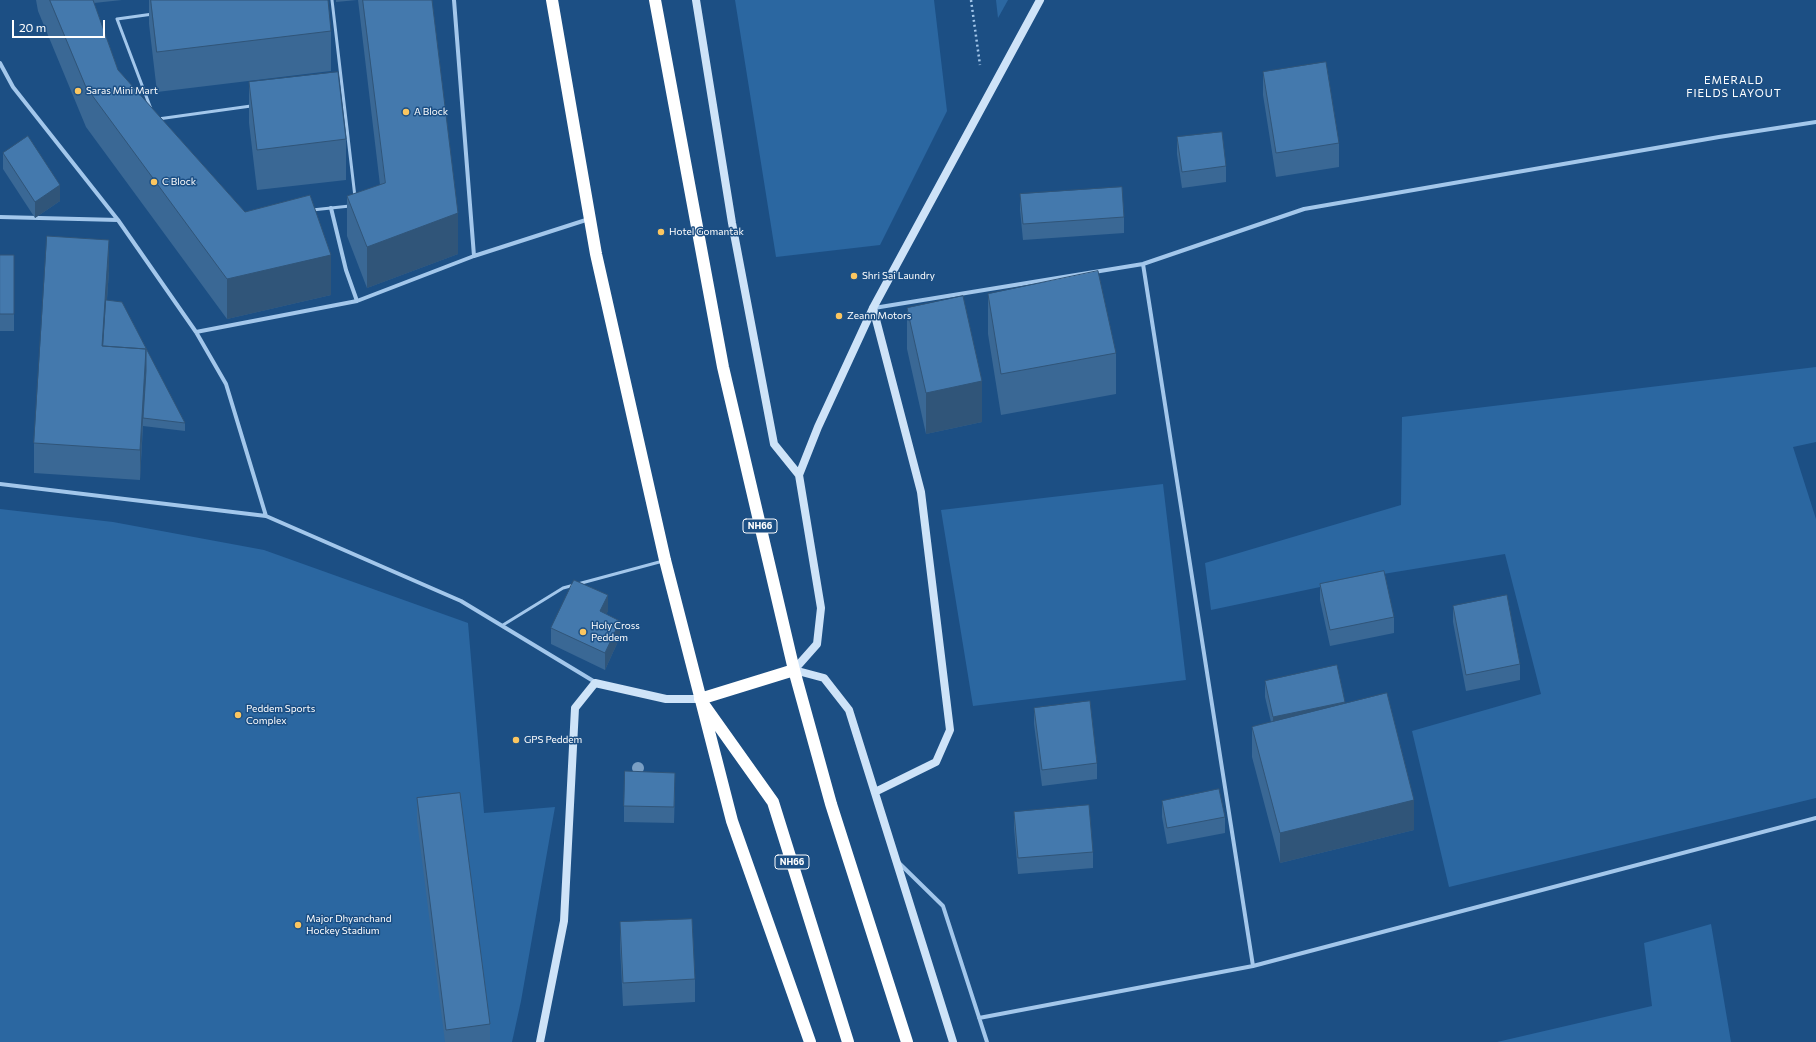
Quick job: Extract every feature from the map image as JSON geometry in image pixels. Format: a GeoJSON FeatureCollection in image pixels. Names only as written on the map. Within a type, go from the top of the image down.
{"type":"FeatureCollection","features":[{"type":"Feature","properties":{"kind":"highway","name":"NH66"},"geometry":{"type":"LineString","coordinates":[[552,0],[596,254],[665,560],[700,699],[773,802],[848,1042]]}},
{"type":"Feature","properties":{"kind":"highway","name":"NH66"},"geometry":{"type":"LineString","coordinates":[[655,0],[723,367],[794,670],[831,804],[907,1042]]}},
{"type":"Feature","properties":{"kind":"highway"},"geometry":{"type":"LineString","coordinates":[[794,670],[700,699],[732,821],[810,1042]]}},
{"type":"Feature","properties":{"kind":"street"},"geometry":{"type":"LineString","coordinates":[[454,0],[474,256]]}},
{"type":"Feature","properties":{"kind":"street"},"geometry":{"type":"LineString","coordinates":[[696,0],[732,223],[774,444],[799,475],[821,608],[817,644],[794,670],[824,678],[849,710],[953,1042]]}},
{"type":"Feature","properties":{"kind":"street"},"geometry":{"type":"LineString","coordinates":[[799,475],[818,427],[873,308],[1040,0]]}},
{"type":"Feature","properties":{"kind":"street"},"geometry":{"type":"LineString","coordinates":[[0,63],[13,87],[118,220],[196,332],[226,384],[266,516]]}},
{"type":"Feature","properties":{"kind":"street"},"geometry":{"type":"LineString","coordinates":[[873,308],[1143,264],[1304,209],[1719,137],[1816,122]]}},
{"type":"Feature","properties":{"kind":"street"},"geometry":{"type":"LineString","coordinates":[[331,208],[346,270],[357,301]]}},
{"type":"Feature","properties":{"kind":"street"},"geometry":{"type":"LineString","coordinates":[[0,217],[118,220]]}},
{"type":"Feature","properties":{"kind":"street"},"geometry":{"type":"LineString","coordinates":[[196,332],[357,301],[474,256],[590,219]]}},
{"type":"Feature","properties":{"kind":"street"},"geometry":{"type":"LineString","coordinates":[[1143,264],[1253,966]]}},
{"type":"Feature","properties":{"kind":"street"},"geometry":{"type":"LineString","coordinates":[[873,308],[921,492],[950,730],[936,762],[875,792]]}},
{"type":"Feature","properties":{"kind":"street"},"geometry":{"type":"LineString","coordinates":[[0,484],[266,516],[461,601],[503,625],[595,683],[666,699],[700,699]]}},
{"type":"Feature","properties":{"kind":"street"},"geometry":{"type":"LineString","coordinates":[[540,1042],[564,921],[575,708],[595,683]]}},
{"type":"Feature","properties":{"kind":"street"},"geometry":{"type":"LineString","coordinates":[[979,1018],[1253,966],[1816,818]]}},
{"type":"Feature","properties":{"kind":"street"},"geometry":{"type":"LineString","coordinates":[[895,858],[943,906],[987,1042]]}},
{"type":"Feature","properties":{"kind":"lane"},"geometry":{"type":"LineString","coordinates":[[308,211],[356,205],[332,0]]}},
{"type":"Feature","properties":{"kind":"lane"},"geometry":{"type":"LineString","coordinates":[[152,112],[117,18],[157,13]]}},
{"type":"Feature","properties":{"kind":"lane"},"geometry":{"type":"LineString","coordinates":[[336,95],[344,94]]}},
{"type":"Feature","properties":{"kind":"lane"},"geometry":{"type":"LineString","coordinates":[[160,125],[155,119],[257,105]]}},
{"type":"Feature","properties":{"kind":"lane"},"geometry":{"type":"LineString","coordinates":[[503,625],[563,588],[665,560]]}},
{"type":"Feature","properties":{"kind":"path"},"geometry":{"type":"LineString","coordinates":[[971,0],[986,101]]}},
{"type":"Feature","properties":{"kind":"shaded area"},"geometry":{"type":"Polygon","coordinates":[[[735,0],[934,0],[947,111],[880,245],[776,257],[735,0]]]}},
{"type":"Feature","properties":{"kind":"shaded area"},"geometry":{"type":"Polygon","coordinates":[[[996,0],[1008,0],[998,18],[996,0]]]}},
{"type":"Feature","properties":{"kind":"shaded area"},"geometry":{"type":"Polygon","coordinates":[[[1816,367],[1816,442],[1793,447],[1816,519],[1816,798],[1449,887],[1412,731],[1541,694],[1505,554],[1377,575],[1211,610],[1205,563],[1401,505],[1402,417],[1816,367]]]}},
{"type":"Feature","properties":{"kind":"shaded area"},"geometry":{"type":"Polygon","coordinates":[[[1163,484],[1186,680],[973,706],[941,510],[1163,484]]]}},
{"type":"Feature","properties":{"kind":"shaded area","name":"Peddem Sports Complex"},"geometry":{"type":"Polygon","coordinates":[[[0,509],[113,522],[264,550],[468,623],[484,813],[555,807],[521,1001],[512,1042],[0,1042],[0,509]]]}},
{"type":"Feature","properties":{"kind":"shaded area"},"geometry":{"type":"Polygon","coordinates":[[[1711,924],[1731,1042],[1497,1042],[1652,1006],[1644,943],[1711,924]]]}},
{"type":"Feature","properties":{"kind":"building"},"geometry":{"type":"Polygon","coordinates":[[[50,0],[93,0],[118,70],[245,212],[310,195],[331,255],[227,279],[86,87],[50,0]]]}},
{"type":"Feature","properties":{"kind":"building"},"geometry":{"type":"Polygon","coordinates":[[[151,0],[328,0],[331,31],[157,52],[151,0]]]}},
{"type":"Feature","properties":{"kind":"building","name":"A Block"},"geometry":{"type":"Polygon","coordinates":[[[363,0],[432,0],[458,213],[367,247],[347,196],[385,183],[363,0]]]}},
{"type":"Feature","properties":{"kind":"building"},"geometry":{"type":"Polygon","coordinates":[[[1326,62],[1339,143],[1276,153],[1263,72],[1326,62]]]}},
{"type":"Feature","properties":{"kind":"building"},"geometry":{"type":"Polygon","coordinates":[[[338,72],[346,139],[257,150],[249,82],[338,72]]]}},
{"type":"Feature","properties":{"kind":"building"},"geometry":{"type":"Polygon","coordinates":[[[1222,132],[1226,166],[1182,172],[1177,137],[1222,132]]]}},
{"type":"Feature","properties":{"kind":"building"},"geometry":{"type":"Polygon","coordinates":[[[28,136],[60,185],[35,202],[3,153],[28,136]]]}},
{"type":"Feature","properties":{"kind":"building"},"geometry":{"type":"Polygon","coordinates":[[[1122,187],[1124,217],[1023,224],[1020,194],[1122,187]]]}},
{"type":"Feature","properties":{"kind":"building"},"geometry":{"type":"Polygon","coordinates":[[[47,236],[109,240],[102,346],[146,349],[140,450],[34,443],[47,236]]]}},
{"type":"Feature","properties":{"kind":"building"},"geometry":{"type":"Polygon","coordinates":[[[0,255],[14,255],[14,314],[0,314],[0,255]]]}},
{"type":"Feature","properties":{"kind":"building"},"geometry":{"type":"Polygon","coordinates":[[[1098,271],[1116,353],[1001,374],[988,294],[1098,271]]]}},
{"type":"Feature","properties":{"kind":"building"},"geometry":{"type":"Polygon","coordinates":[[[963,296],[982,381],[926,393],[907,308],[963,296]]]}},
{"type":"Feature","properties":{"kind":"building"},"geometry":{"type":"Polygon","coordinates":[[[106,300],[122,302],[185,423],[143,418],[146,349],[103,346],[106,300]]]}},
{"type":"Feature","properties":{"kind":"building"},"geometry":{"type":"Polygon","coordinates":[[[1384,571],[1394,617],[1330,630],[1320,584],[1384,571]]]}},
{"type":"Feature","properties":{"kind":"building","name":"Holy Cross Peddem"},"geometry":{"type":"Polygon","coordinates":[[[574,580],[608,595],[600,611],[620,621],[605,653],[551,628],[574,580]]]}},
{"type":"Feature","properties":{"kind":"building"},"geometry":{"type":"Polygon","coordinates":[[[1507,595],[1520,664],[1466,675],[1453,606],[1507,595]]]}},
{"type":"Feature","properties":{"kind":"building"},"geometry":{"type":"Polygon","coordinates":[[[1337,665],[1345,702],[1273,717],[1265,681],[1337,665]]]}},
{"type":"Feature","properties":{"kind":"building"},"geometry":{"type":"Polygon","coordinates":[[[1387,693],[1414,800],[1280,833],[1252,727],[1387,693]]]}},
{"type":"Feature","properties":{"kind":"building"},"geometry":{"type":"Polygon","coordinates":[[[1090,701],[1097,763],[1042,770],[1034,708],[1090,701]]]}},
{"type":"Feature","properties":{"kind":"building"},"geometry":{"type":"Polygon","coordinates":[[[625,771],[675,773],[674,807],[624,806],[625,771]]]}},
{"type":"Feature","properties":{"kind":"building"},"geometry":{"type":"Polygon","coordinates":[[[1219,789],[1225,817],[1167,828],[1162,801],[1219,789]]]}},
{"type":"Feature","properties":{"kind":"building"},"geometry":{"type":"Polygon","coordinates":[[[460,793],[490,1024],[446,1030],[417,798],[460,793]]]}},
{"type":"Feature","properties":{"kind":"building"},"geometry":{"type":"Polygon","coordinates":[[[1089,805],[1093,852],[1018,858],[1014,812],[1089,805]]]}},
{"type":"Feature","properties":{"kind":"building"},"geometry":{"type":"Polygon","coordinates":[[[692,919],[695,979],[623,983],[620,922],[692,919]]]}},
{"type":"Feature","properties":{"kind":"place","name":"Saras Mini Mart"},"geometry":{"type":"Point","coordinates":[78,91]}},
{"type":"Feature","properties":{"kind":"place","name":"A Block"},"geometry":{"type":"Point","coordinates":[406,112]}},
{"type":"Feature","properties":{"kind":"place","name":"C Block"},"geometry":{"type":"Point","coordinates":[154,182]}},
{"type":"Feature","properties":{"kind":"place","name":"Hotel Gomantak"},"geometry":{"type":"Point","coordinates":[661,232]}},
{"type":"Feature","properties":{"kind":"place","name":"Shri Sai Laundry"},"geometry":{"type":"Point","coordinates":[854,276]}},
{"type":"Feature","properties":{"kind":"place","name":"Zeann Motors"},"geometry":{"type":"Point","coordinates":[839,316]}},
{"type":"Feature","properties":{"kind":"place","name":"Holy Cross Peddem"},"geometry":{"type":"Point","coordinates":[583,632]}},
{"type":"Feature","properties":{"kind":"place","name":"Peddem Sports Complex"},"geometry":{"type":"Point","coordinates":[238,715]}},
{"type":"Feature","properties":{"kind":"place","name":"GPS Peddem"},"geometry":{"type":"Point","coordinates":[516,740]}},
{"type":"Feature","properties":{"kind":"place","name":"Major Dhyanchand Hockey Stadium"},"geometry":{"type":"Point","coordinates":[298,925]}},
{"type":"Feature","properties":{"kind":"district","name":"EMERALD FIELDS LAYOUT"},"geometry":{"type":"Point","coordinates":[1734,86]}}]}
